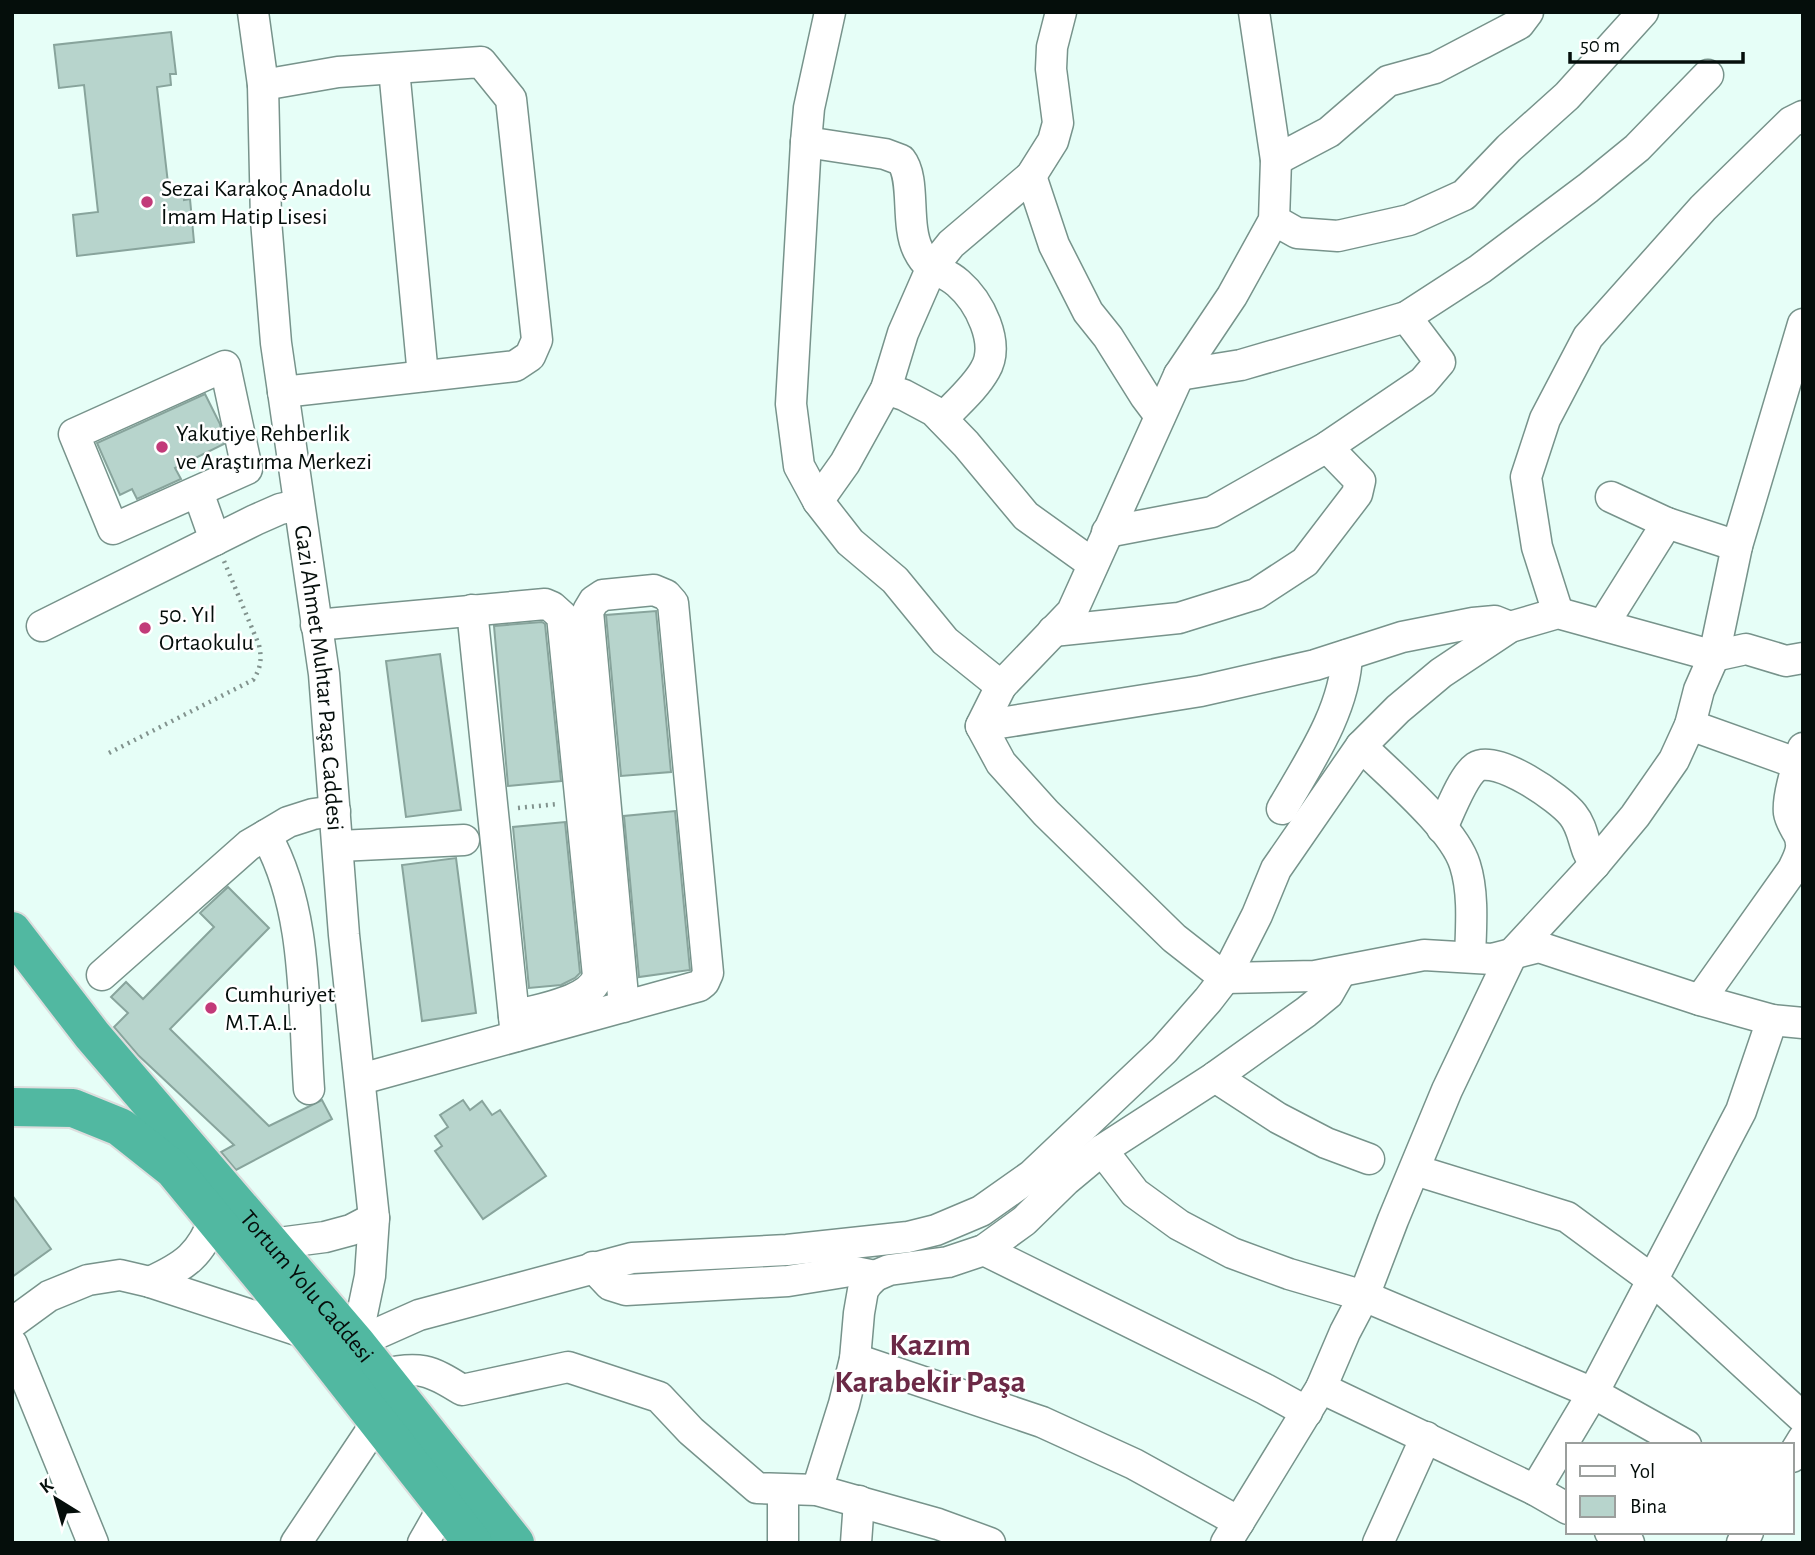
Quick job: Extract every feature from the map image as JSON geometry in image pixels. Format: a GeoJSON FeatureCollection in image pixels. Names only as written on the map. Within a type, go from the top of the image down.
{"type":"FeatureCollection","features":[{"type":"Feature","properties":{"kind":"highway","name":"Tortum Yolu Caddesi"},"geometry":{"type":"LineString","coordinates":[[12,931],[92,1035],[356,1343],[515,1543]]}},
{"type":"Feature","properties":{"kind":"highway","name":"Tortum Yolu Caddesi"},"geometry":{"type":"LineString","coordinates":[[12,968],[92,1035]]}},
{"type":"Feature","properties":{"kind":"highway","name":"Tortum Yolu Caddesi"},"geometry":{"type":"LineString","coordinates":[[12,1107],[73,1108],[120,1127],[173,1169],[309,1334],[473,1543]]}},
{"type":"Feature","properties":{"kind":"street","name":"Gazi Ahmet Muhtar Paşa Caddesi"},"geometry":{"type":"LineString","coordinates":[[253,12],[263,85],[266,220],[276,343],[324,674],[344,935],[374,1218],[370,1276],[356,1343]]}},
{"type":"Feature","properties":{"kind":"street"},"geometry":{"type":"LineString","coordinates":[[830,12],[809,108],[806,142],[791,404],[799,466],[818,501],[850,542],[895,580],[945,641],[1001,686]]}},
{"type":"Feature","properties":{"kind":"street"},"geometry":{"type":"LineString","coordinates":[[818,501],[845,463],[886,389],[903,333],[932,269],[951,244],[1031,176],[1053,141],[1058,123],[1051,69],[1052,47],[1061,12]]}},
{"type":"Feature","properties":{"kind":"street"},"geometry":{"type":"LineString","coordinates":[[981,726],[1001,686],[1072,612],[1179,375],[1232,296],[1274,220],[1276,160],[1254,12]]}},
{"type":"Feature","properties":{"kind":"street"},"geometry":{"type":"LineString","coordinates":[[1276,160],[1329,132],[1388,81],[1435,68],[1519,24],[1528,12]]}},
{"type":"Feature","properties":{"kind":"street"},"geometry":{"type":"LineString","coordinates":[[1274,220],[1297,233],[1338,236],[1409,220],[1464,195],[1509,148],[1567,96],[1643,12]]}},
{"type":"Feature","properties":{"kind":"street"},"geometry":{"type":"LineString","coordinates":[[263,85],[338,72],[481,62],[511,99],[537,340],[530,356],[515,366],[283,392]]}},
{"type":"Feature","properties":{"kind":"street"},"geometry":{"type":"LineString","coordinates":[[394,69],[423,376]]}},
{"type":"Feature","properties":{"kind":"street"},"geometry":{"type":"LineString","coordinates":[[1179,375],[1241,365],[1406,317],[1480,270],[1588,188],[1637,148],[1708,75]]}},
{"type":"Feature","properties":{"kind":"street"},"geometry":{"type":"LineString","coordinates":[[1558,613],[1537,547],[1526,477],[1545,419],[1588,337],[1703,208],[1791,122],[1803,116]]}},
{"type":"Feature","properties":{"kind":"street"},"geometry":{"type":"LineString","coordinates":[[806,142],[885,154],[901,160],[907,172],[912,236],[917,248],[932,269],[949,276],[971,298],[988,328],[990,353],[986,369],[942,419]]}},
{"type":"Feature","properties":{"kind":"street"},"geometry":{"type":"LineString","coordinates":[[1031,176],[1054,245],[1088,312],[1160,415]]}},
{"type":"Feature","properties":{"kind":"street"},"geometry":{"type":"LineString","coordinates":[[1108,532],[1212,512],[1327,447],[1423,382],[1440,362],[1406,317]]}},
{"type":"Feature","properties":{"kind":"street"},"geometry":{"type":"LineString","coordinates":[[855,1359],[1042,1422],[1134,1464],[1233,1532],[1314,1400],[1364,1296],[1447,1090],[1512,954],[1595,864],[1635,816],[1674,760],[1690,725],[1699,690],[1714,656],[1737,545],[1803,324]]}},
{"type":"Feature","properties":{"kind":"street"},"geometry":{"type":"LineString","coordinates":[[225,366],[247,469],[198,492],[113,529],[74,434],[225,366]]}},
{"type":"Feature","properties":{"kind":"street"},"geometry":{"type":"LineString","coordinates":[[886,389],[934,411],[1026,516],[1093,564]]}},
{"type":"Feature","properties":{"kind":"street"},"geometry":{"type":"LineString","coordinates":[[1053,631],[1179,618],[1256,594],[1305,562],[1357,494],[1360,481],[1327,447]]}},
{"type":"Feature","properties":{"kind":"street"},"geometry":{"type":"LineString","coordinates":[[198,492],[215,540]]}},
{"type":"Feature","properties":{"kind":"street"},"geometry":{"type":"LineString","coordinates":[[1611,497],[1667,523],[1737,545]]}},
{"type":"Feature","properties":{"kind":"street"},"geometry":{"type":"LineString","coordinates":[[42,626],[215,540],[281,509],[298,505]]}},
{"type":"Feature","properties":{"kind":"street"},"geometry":{"type":"LineString","coordinates":[[1603,625],[1667,523]]}},
{"type":"Feature","properties":{"kind":"street"},"geometry":{"type":"LineString","coordinates":[[515,1026],[624,1007],[699,986],[708,973],[673,603],[666,595],[654,590],[603,595],[594,601],[588,611],[624,1007]]}},
{"type":"Feature","properties":{"kind":"street"},"geometry":{"type":"LineString","coordinates":[[316,625],[545,604],[558,611],[562,616],[582,802],[597,983],[583,996],[515,1026],[361,1079]]}},
{"type":"Feature","properties":{"kind":"street"},"geometry":{"type":"LineString","coordinates":[[472,610],[515,1026]]}},
{"type":"Feature","properties":{"kind":"street"},"geometry":{"type":"LineString","coordinates":[[356,1343],[419,1315],[632,1258],[787,1250],[908,1237],[936,1230],[981,1211],[1032,1175],[1164,1050],[1225,978],[1257,915],[1276,869],[1361,746],[1398,709],[1441,673],[1510,627],[1558,613],[1714,656],[1746,649],[1786,661],[1803,658]]}},
{"type":"Feature","properties":{"kind":"street"},"geometry":{"type":"LineString","coordinates":[[981,726],[1201,691],[1315,665],[1402,637],[1473,623],[1495,621],[1510,627]]}},
{"type":"Feature","properties":{"kind":"street"},"geometry":{"type":"LineString","coordinates":[[1282,810],[1314,754],[1333,710],[1346,677],[1347,654]]}},
{"type":"Feature","properties":{"kind":"street"},"geometry":{"type":"LineString","coordinates":[[1690,725],[1801,756],[1789,810],[1802,845],[1794,869],[1700,1000]]}},
{"type":"Feature","properties":{"kind":"street"},"geometry":{"type":"LineString","coordinates":[[981,726],[1001,763],[1046,813],[1174,938],[1225,978],[1274,978],[1340,973],[1424,955],[1492,959],[1539,947],[1700,1000],[1772,1020],[1803,1023]]}},
{"type":"Feature","properties":{"kind":"street"},"geometry":{"type":"LineString","coordinates":[[1361,746],[1421,804],[1442,828],[1465,864],[1470,913],[1470,957]]}},
{"type":"Feature","properties":{"kind":"street"},"geometry":{"type":"LineString","coordinates":[[1442,828],[1469,773],[1480,765],[1492,764],[1534,784],[1567,808],[1580,826],[1586,849],[1595,864]]}},
{"type":"Feature","properties":{"kind":"street"},"geometry":{"type":"LineString","coordinates":[[102,975],[249,845],[300,817],[335,811]]}},
{"type":"Feature","properties":{"kind":"street"},"geometry":{"type":"LineString","coordinates":[[266,835],[284,871],[297,926],[309,1089]]}},
{"type":"Feature","properties":{"kind":"street"},"geometry":{"type":"LineString","coordinates":[[339,846],[464,840]]}},
{"type":"Feature","properties":{"kind":"street"},"geometry":{"type":"LineString","coordinates":[[817,1490],[855,1359],[863,1290],[875,1276],[889,1270],[948,1262],[984,1250],[1024,1220],[1102,1150],[1215,1077],[1306,1012],[1328,994],[1340,973]]}},
{"type":"Feature","properties":{"kind":"street"},"geometry":{"type":"LineString","coordinates":[[1535,1490],[1654,1281],[1741,1111],[1772,1020]]}},
{"type":"Feature","properties":{"kind":"street"},"geometry":{"type":"LineString","coordinates":[[1215,1077],[1278,1118],[1326,1143],[1369,1159]]}},
{"type":"Feature","properties":{"kind":"street"},"geometry":{"type":"LineString","coordinates":[[1102,1150],[1135,1193],[1179,1226],[1232,1253],[1289,1274],[1364,1296],[1592,1394],[1682,1443]]}},
{"type":"Feature","properties":{"kind":"street"},"geometry":{"type":"LineString","coordinates":[[1415,1170],[1567,1217],[1654,1281],[1803,1418]]}},
{"type":"Feature","properties":{"kind":"street"},"geometry":{"type":"LineString","coordinates":[[150,1282],[189,1260],[208,1237],[215,1217]]}},
{"type":"Feature","properties":{"kind":"street"},"geometry":{"type":"LineString","coordinates":[[271,1244],[325,1237],[351,1230],[374,1218]]}},
{"type":"Feature","properties":{"kind":"street"},"geometry":{"type":"LineString","coordinates":[[984,1250],[1253,1383],[1426,1437],[1566,1508]]}},
{"type":"Feature","properties":{"kind":"street"},"geometry":{"type":"LineString","coordinates":[[593,1267],[610,1284],[626,1290],[788,1281],[850,1272],[875,1276]]}},
{"type":"Feature","properties":{"kind":"street"},"geometry":{"type":"LineString","coordinates":[[12,1323],[49,1296],[88,1280],[120,1275],[150,1282],[309,1334]]}},
{"type":"Feature","properties":{"kind":"street"},"geometry":{"type":"LineString","coordinates":[[12,1344],[93,1543]]}},
{"type":"Feature","properties":{"kind":"street"},"geometry":{"type":"LineString","coordinates":[[381,1375],[405,1368],[437,1374],[462,1390],[568,1367],[659,1397],[691,1431],[757,1488],[783,1491],[817,1490],[938,1524],[990,1543]]}},
{"type":"Feature","properties":{"kind":"street"},"geometry":{"type":"LineString","coordinates":[[296,1543],[377,1422]]}},
{"type":"Feature","properties":{"kind":"street"},"geometry":{"type":"LineString","coordinates":[[1378,1543],[1426,1437]]}},
{"type":"Feature","properties":{"kind":"street"},"geometry":{"type":"LineString","coordinates":[[783,1491],[783,1543]]}},
{"type":"Feature","properties":{"kind":"street"},"geometry":{"type":"LineString","coordinates":[[856,1543],[859,1501]]}},
{"type":"Feature","properties":{"kind":"street"},"geometry":{"type":"LineString","coordinates":[[423,1543],[444,1506]]}},
{"type":"Feature","properties":{"kind":"street"},"geometry":{"type":"LineString","coordinates":[[1613,1534],[1629,1543]]}},
{"type":"Feature","properties":{"kind":"path"},"geometry":{"type":"LineString","coordinates":[[109,753],[253,680],[258,673],[261,655],[259,645],[215,540]]}},
{"type":"Feature","properties":{"kind":"path"},"geometry":{"type":"LineString","coordinates":[[492,810],[582,802]]}},
{"type":"Feature","properties":{"kind":"building"},"geometry":{"type":"Polygon","coordinates":[[[171,32],[176,74],[170,74],[171,85],[157,87],[169,192],[183,190],[184,200],[190,199],[194,242],[77,256],[73,215],[98,212],[84,85],[59,88],[54,45],[171,32]]]}},
{"type":"Feature","properties":{"kind":"building"},"geometry":{"type":"Polygon","coordinates":[[[205,394],[220,424],[224,444],[175,468],[181,479],[137,499],[132,489],[120,495],[97,443],[205,394]]]}},
{"type":"Feature","properties":{"kind":"building"},"geometry":{"type":"Polygon","coordinates":[[[656,611],[671,772],[621,776],[606,615],[656,611]]]}},
{"type":"Feature","properties":{"kind":"building"},"geometry":{"type":"Polygon","coordinates":[[[542,622],[545,624],[561,781],[508,786],[494,626],[542,622]]]}},
{"type":"Feature","properties":{"kind":"building"},"geometry":{"type":"Polygon","coordinates":[[[440,654],[461,810],[406,817],[386,661],[440,654]]]}},
{"type":"Feature","properties":{"kind":"building"},"geometry":{"type":"Polygon","coordinates":[[[675,811],[690,970],[639,977],[624,816],[675,811]]]}},
{"type":"Feature","properties":{"kind":"building"},"geometry":{"type":"Polygon","coordinates":[[[565,822],[580,973],[561,985],[529,988],[513,827],[565,822]]]}},
{"type":"Feature","properties":{"kind":"building"},"geometry":{"type":"Polygon","coordinates":[[[456,858],[476,1013],[422,1021],[402,865],[456,858]]]}},
{"type":"Feature","properties":{"kind":"building"},"geometry":{"type":"Polygon","coordinates":[[[228,887],[269,928],[170,1029],[269,1126],[322,1100],[332,1119],[236,1170],[221,1152],[234,1145],[138,1055],[114,1027],[128,1013],[111,997],[126,982],[143,999],[214,927],[200,913],[228,887]]]}},
{"type":"Feature","properties":{"kind":"building"},"geometry":{"type":"Polygon","coordinates":[[[463,1100],[470,1110],[482,1101],[492,1115],[500,1110],[546,1176],[483,1219],[435,1151],[442,1146],[435,1136],[448,1127],[440,1115],[463,1100]]]}},
{"type":"Feature","properties":{"kind":"building"},"geometry":{"type":"Polygon","coordinates":[[[12,1195],[51,1249],[12,1277],[12,1195]]]}},
{"type":"Feature","properties":{"kind":"place","name":"Sezai Karakoç Anadolu İmam Hatip Lisesi"},"geometry":{"type":"Point","coordinates":[147,202]}},
{"type":"Feature","properties":{"kind":"place","name":"Yakutiye Rehberlik ve Araştırma Merkezi"},"geometry":{"type":"Point","coordinates":[162,447]}},
{"type":"Feature","properties":{"kind":"place","name":"50. Yıl Ortaokulu"},"geometry":{"type":"Point","coordinates":[145,628]}},
{"type":"Feature","properties":{"kind":"place","name":"Cumhuriyet M.T.A.L."},"geometry":{"type":"Point","coordinates":[211,1008]}},
{"type":"Feature","properties":{"kind":"district","name":"Kazım Karabekir Paşa"},"geometry":{"type":"Point","coordinates":[930,1362]}}]}
